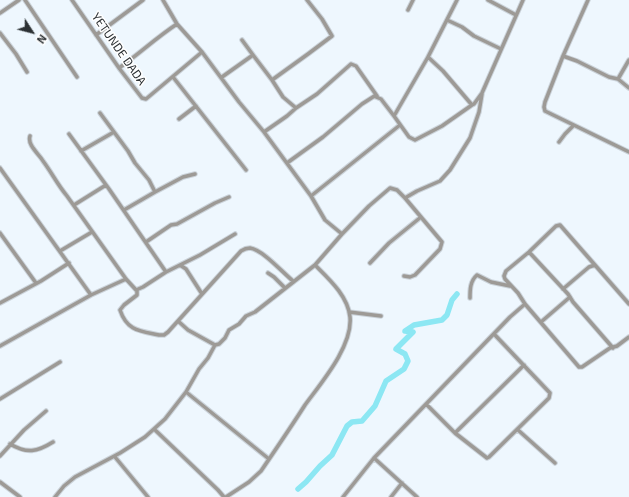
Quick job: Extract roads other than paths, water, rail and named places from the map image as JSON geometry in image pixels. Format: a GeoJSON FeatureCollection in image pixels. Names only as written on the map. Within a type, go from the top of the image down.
{"type":"FeatureCollection","features":[{"type":"Feature","properties":{"kind":"street"},"geometry":{"type":"LineString","coordinates":[[0,13],[18,0]]}},
{"type":"Feature","properties":{"kind":"street"},"geometry":{"type":"LineString","coordinates":[[25,0],[77,76]]}},
{"type":"Feature","properties":{"kind":"street","name":"YETUNDE DADA"},"geometry":{"type":"LineString","coordinates":[[72,0],[119,68],[142,98],[144,99],[173,77]]}},
{"type":"Feature","properties":{"kind":"street"},"geometry":{"type":"LineString","coordinates":[[96,35],[143,0]]}},
{"type":"Feature","properties":{"kind":"street"},"geometry":{"type":"LineString","coordinates":[[162,0],[177,24],[222,77],[239,102],[287,163],[311,196],[325,220],[342,234]]}},
{"type":"Feature","properties":{"kind":"street"},"geometry":{"type":"LineString","coordinates":[[272,80],[331,37],[332,34],[307,0]]}},
{"type":"Feature","properties":{"kind":"street"},"geometry":{"type":"LineString","coordinates":[[408,10],[413,0]]}},
{"type":"Feature","properties":{"kind":"street"},"geometry":{"type":"LineString","coordinates":[[394,116],[428,57],[457,0]]}},
{"type":"Feature","properties":{"kind":"street"},"geometry":{"type":"LineString","coordinates":[[488,0],[516,15]]}},
{"type":"Feature","properties":{"kind":"street"},"geometry":{"type":"LineString","coordinates":[[405,198],[418,190],[440,181],[450,170],[470,138],[479,112],[482,93],[523,0]]}},
{"type":"Feature","properties":{"kind":"street"},"geometry":{"type":"LineString","coordinates":[[588,0],[563,56],[545,102],[544,110],[573,126],[629,152]]}},
{"type":"Feature","properties":{"kind":"street"},"geometry":{"type":"LineString","coordinates":[[447,20],[501,49]]}},
{"type":"Feature","properties":{"kind":"street"},"geometry":{"type":"LineString","coordinates":[[119,68],[177,24]]}},
{"type":"Feature","properties":{"kind":"street"},"geometry":{"type":"LineString","coordinates":[[0,33],[16,54],[27,72]]}},
{"type":"Feature","properties":{"kind":"street"},"geometry":{"type":"LineString","coordinates":[[242,40],[283,97],[296,108]]}},
{"type":"Feature","properties":{"kind":"street"},"geometry":{"type":"LineString","coordinates":[[202,52],[173,77],[246,170]]}},
{"type":"Feature","properties":{"kind":"street"},"geometry":{"type":"LineString","coordinates":[[222,77],[253,55]]}},
{"type":"Feature","properties":{"kind":"street"},"geometry":{"type":"LineString","coordinates":[[563,56],[618,79],[629,88]]}},
{"type":"Feature","properties":{"kind":"street"},"geometry":{"type":"LineString","coordinates":[[428,57],[443,71],[472,105]]}},
{"type":"Feature","properties":{"kind":"street"},"geometry":{"type":"LineString","coordinates":[[618,79],[629,60]]}},
{"type":"Feature","properties":{"kind":"street"},"geometry":{"type":"LineString","coordinates":[[264,132],[317,94],[350,64],[356,66],[409,137],[415,140],[442,126],[472,105],[482,93]]}},
{"type":"Feature","properties":{"kind":"street"},"geometry":{"type":"LineString","coordinates":[[287,163],[323,137],[362,104],[376,95],[376,97],[379,98]]}},
{"type":"Feature","properties":{"kind":"street"},"geometry":{"type":"LineString","coordinates":[[179,119],[196,106]]}},
{"type":"Feature","properties":{"kind":"street"},"geometry":{"type":"LineString","coordinates":[[100,113],[134,163],[149,180],[155,192]]}},
{"type":"Feature","properties":{"kind":"street"},"geometry":{"type":"LineString","coordinates":[[311,196],[400,125]]}},
{"type":"Feature","properties":{"kind":"street"},"geometry":{"type":"LineString","coordinates":[[559,142],[573,126]]}},
{"type":"Feature","properties":{"kind":"street"},"geometry":{"type":"LineString","coordinates":[[81,151],[114,132]]}},
{"type":"Feature","properties":{"kind":"street"},"geometry":{"type":"LineString","coordinates":[[70,134],[166,272]]}},
{"type":"Feature","properties":{"kind":"street"},"geometry":{"type":"LineString","coordinates":[[30,136],[30,142],[37,154],[44,161],[57,184],[126,279],[136,290],[137,295],[120,310],[127,324],[131,328],[164,335],[241,251],[246,248],[251,248],[259,252],[293,281]]}},
{"type":"Feature","properties":{"kind":"street"},"geometry":{"type":"LineString","coordinates":[[0,168],[92,295]]}},
{"type":"Feature","properties":{"kind":"street"},"geometry":{"type":"LineString","coordinates":[[124,210],[183,177],[195,174]]}},
{"type":"Feature","properties":{"kind":"street"},"geometry":{"type":"LineString","coordinates":[[74,206],[106,185]]}},
{"type":"Feature","properties":{"kind":"street"},"geometry":{"type":"LineString","coordinates":[[55,497],[64,486],[76,477],[106,460],[115,457],[145,437],[154,429],[172,412],[186,392],[199,369],[216,346],[225,338],[229,330],[239,324],[246,316],[255,312],[315,265],[369,206],[390,188],[397,190],[405,198],[442,242],[442,244],[415,275],[410,277],[404,276]]}},
{"type":"Feature","properties":{"kind":"street"},"geometry":{"type":"LineString","coordinates":[[146,242],[171,225],[177,224],[229,197]]}},
{"type":"Feature","properties":{"kind":"street"},"geometry":{"type":"LineString","coordinates":[[370,264],[389,243],[421,217]]}},
{"type":"Feature","properties":{"kind":"street"},"geometry":{"type":"LineString","coordinates":[[629,304],[560,225],[556,226],[504,274],[505,279],[518,292],[525,304],[581,368],[629,337]]}},
{"type":"Feature","properties":{"kind":"street"},"geometry":{"type":"LineString","coordinates":[[60,251],[92,232]]}},
{"type":"Feature","properties":{"kind":"street"},"geometry":{"type":"LineString","coordinates":[[0,233],[36,283]]}},
{"type":"Feature","properties":{"kind":"street"},"geometry":{"type":"LineString","coordinates":[[136,290],[235,234]]}},
{"type":"Feature","properties":{"kind":"street"},"geometry":{"type":"LineString","coordinates":[[529,252],[563,288],[613,348]]}},
{"type":"Feature","properties":{"kind":"street"},"geometry":{"type":"LineString","coordinates":[[1,302],[69,263]]}},
{"type":"Feature","properties":{"kind":"street"},"geometry":{"type":"LineString","coordinates":[[180,265],[186,269],[202,294]]}},
{"type":"Feature","properties":{"kind":"street"},"geometry":{"type":"LineString","coordinates":[[154,429],[225,497],[256,477],[338,358],[349,332],[350,316],[341,295],[336,287],[315,265]]}},
{"type":"Feature","properties":{"kind":"street"},"geometry":{"type":"LineString","coordinates":[[563,288],[595,265]]}},
{"type":"Feature","properties":{"kind":"street"},"geometry":{"type":"LineString","coordinates":[[268,273],[285,288]]}},
{"type":"Feature","properties":{"kind":"street"},"geometry":{"type":"LineString","coordinates":[[470,298],[472,283],[477,275],[491,282],[511,286]]}},
{"type":"Feature","properties":{"kind":"street"},"geometry":{"type":"LineString","coordinates":[[0,346],[92,295],[126,279]]}},
{"type":"Feature","properties":{"kind":"street"},"geometry":{"type":"LineString","coordinates":[[541,322],[570,297]]}},
{"type":"Feature","properties":{"kind":"street"},"geometry":{"type":"LineString","coordinates":[[343,497],[374,458],[510,317],[525,304]]}},
{"type":"Feature","properties":{"kind":"street"},"geometry":{"type":"LineString","coordinates":[[349,312],[381,316]]}},
{"type":"Feature","properties":{"kind":"street"},"geometry":{"type":"LineString","coordinates":[[178,321],[188,330],[216,346]]}},
{"type":"Feature","properties":{"kind":"street"},"geometry":{"type":"LineString","coordinates":[[426,404],[455,433],[486,458],[489,457],[518,430],[550,395],[548,390],[494,334]]}},
{"type":"Feature","properties":{"kind":"street"},"geometry":{"type":"LineString","coordinates":[[0,399],[60,362]]}},
{"type":"Feature","properties":{"kind":"street"},"geometry":{"type":"LineString","coordinates":[[455,433],[524,365]]}},
{"type":"Feature","properties":{"kind":"street"},"geometry":{"type":"LineString","coordinates":[[186,392],[269,459]]}},
{"type":"Feature","properties":{"kind":"street"},"geometry":{"type":"LineString","coordinates":[[0,456],[24,430],[46,411]]}},
{"type":"Feature","properties":{"kind":"street"},"geometry":{"type":"LineString","coordinates":[[518,430],[555,462]]}},
{"type":"Feature","properties":{"kind":"street"},"geometry":{"type":"LineString","coordinates":[[10,444],[21,449],[32,451],[40,450],[53,442]]}},
{"type":"Feature","properties":{"kind":"street"},"geometry":{"type":"LineString","coordinates":[[115,457],[148,497]]}},
{"type":"Feature","properties":{"kind":"street"},"geometry":{"type":"LineString","coordinates":[[374,458],[417,497]]}},
{"type":"Feature","properties":{"kind":"street"},"geometry":{"type":"LineString","coordinates":[[0,482],[18,496]]}},
{"type":"Feature","properties":{"kind":"street"},"geometry":{"type":"LineString","coordinates":[[391,497],[402,483]]}},
{"type":"Feature","properties":{"kind":"waterway"},"geometry":{"type":"LineString","coordinates":[[298,489],[332,455],[347,426],[352,422],[362,421],[375,406],[386,381],[404,369],[408,361],[405,354],[396,349],[413,332],[405,331],[414,325],[442,320],[447,315],[452,300],[457,294]]}}]}
